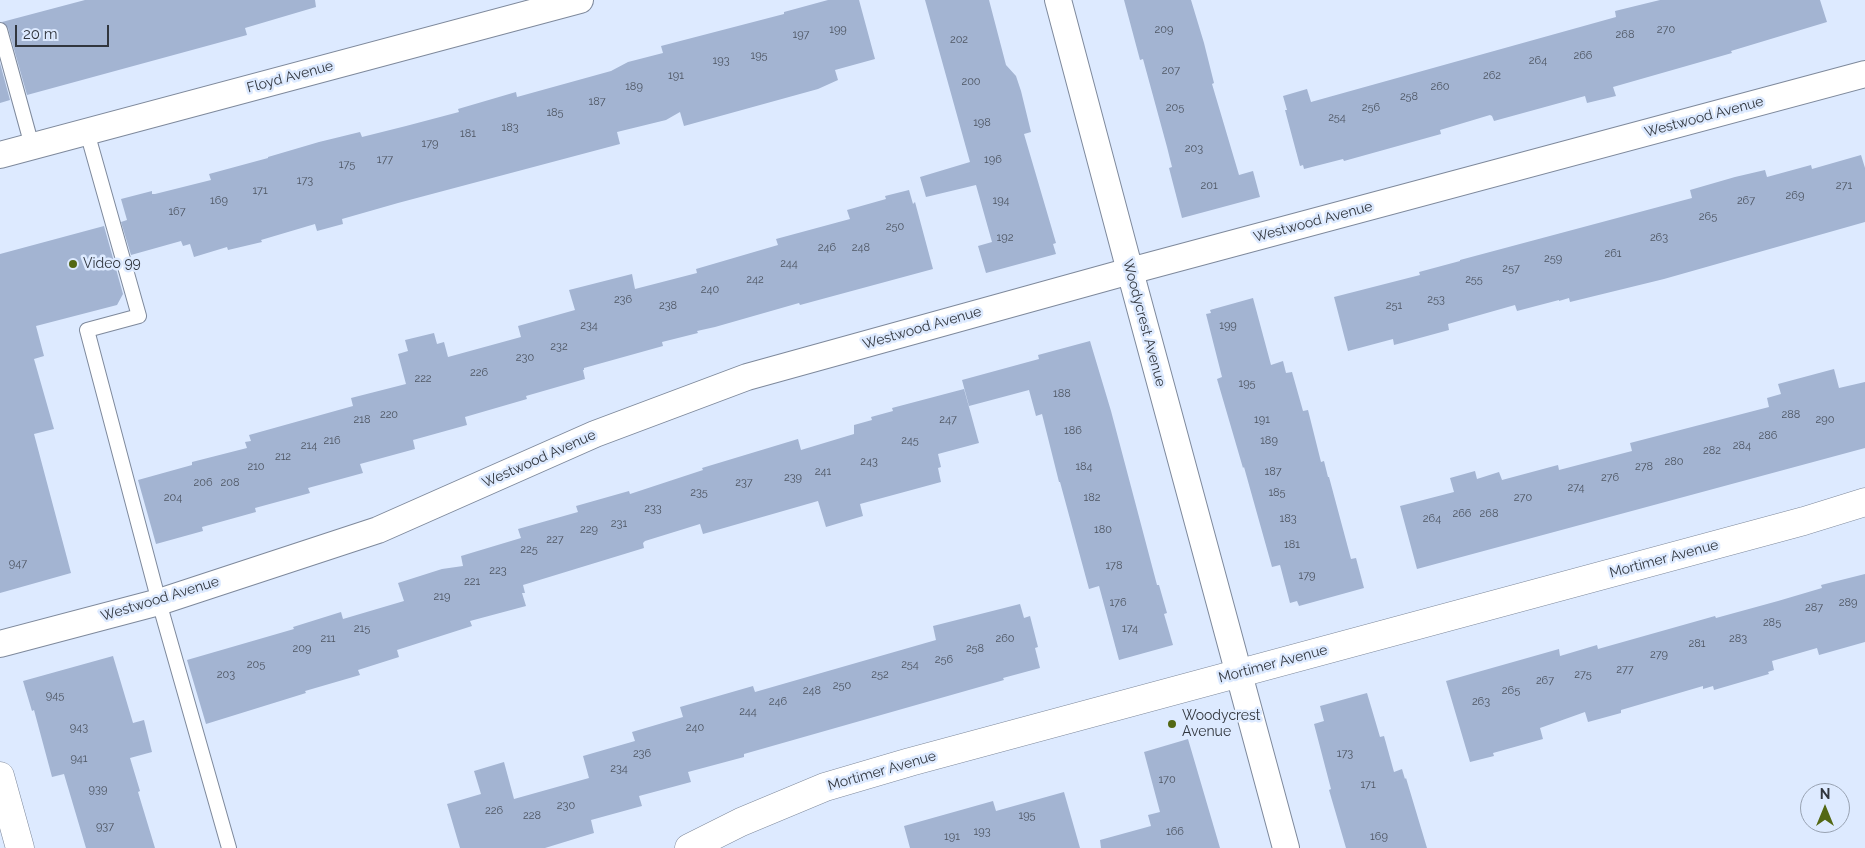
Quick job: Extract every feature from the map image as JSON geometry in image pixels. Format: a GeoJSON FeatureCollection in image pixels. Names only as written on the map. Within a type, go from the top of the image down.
{"type":"FeatureCollection","features":[{"type":"Feature","properties":{"kind":"street","name":"Floyd Avenue"},"geometry":{"type":"LineString","coordinates":[[0,155],[580,0]]}},
{"type":"Feature","properties":{"kind":"street","name":"Woodycrest Avenue"},"geometry":{"type":"LineString","coordinates":[[1058,0],[1286,848]]}},
{"type":"Feature","properties":{"kind":"street","name":"Westwood Avenue"},"geometry":{"type":"LineString","coordinates":[[0,644],[159,602],[378,530],[595,434],[747,377],[1130,271],[1865,74]]}},
{"type":"Feature","properties":{"kind":"street","name":"Mortimer Avenue"},"geometry":{"type":"LineString","coordinates":[[689,848],[741,822],[825,787],[919,759],[1804,521],[1865,502]]}},
{"type":"Feature","properties":{"kind":"street"},"geometry":{"type":"LineString","coordinates":[[0,776],[20,848]]}},
{"type":"Feature","properties":{"kind":"lane"},"geometry":{"type":"LineString","coordinates":[[0,30],[32,146]]}},
{"type":"Feature","properties":{"kind":"lane"},"geometry":{"type":"LineString","coordinates":[[87,132],[139,316],[87,330],[159,602],[229,848]]}},
{"type":"Feature","properties":{"kind":"building"},"geometry":{"type":"Polygon","coordinates":[[[85,0],[315,0],[316,7],[245,28],[247,35],[27,95],[8,28],[2,22],[85,0]]]}},
{"type":"Feature","properties":{"kind":"building"},"geometry":{"type":"Polygon","coordinates":[[[828,0],[859,0],[875,59],[835,70],[838,80],[818,89],[684,126],[680,112],[666,120],[617,132],[620,144],[342,219],[343,224],[317,231],[315,224],[261,240],[262,242],[228,250],[227,247],[194,257],[190,244],[183,246],[181,241],[131,255],[121,222],[127,220],[121,199],[152,191],[152,194],[155,194],[211,180],[209,174],[319,142],[360,132],[362,137],[459,112],[458,109],[516,92],[517,97],[611,71],[628,62],[663,53],[661,46],[784,14],[784,12],[828,0]]]}},
{"type":"Feature","properties":{"kind":"building"},"geometry":{"type":"Polygon","coordinates":[[[925,0],[989,0],[1006,65],[1016,76],[1021,91],[1031,132],[1024,134],[1056,243],[1053,244],[1056,254],[986,273],[978,246],[992,242],[976,185],[926,197],[920,177],[970,162],[925,0]]]}},
{"type":"Feature","properties":{"kind":"building"},"geometry":{"type":"Polygon","coordinates":[[[1124,0],[1191,0],[1214,83],[1212,84],[1239,175],[1253,171],[1260,197],[1182,218],[1169,168],[1172,167],[1167,147],[1143,59],[1140,60],[1124,0]]]}},
{"type":"Feature","properties":{"kind":"building"},"geometry":{"type":"Polygon","coordinates":[[[1660,0],[1820,0],[1827,22],[1731,51],[1732,53],[1613,87],[1616,96],[1587,103],[1585,96],[1494,121],[1490,115],[1440,130],[1441,134],[1344,161],[1343,159],[1304,169],[1303,165],[1300,166],[1283,96],[1307,89],[1311,102],[1616,17],[1615,11],[1660,0]]]}},
{"type":"Feature","properties":{"kind":"building"},"geometry":{"type":"Polygon","coordinates":[[[0,63],[10,100],[0,103],[0,63]]]}},
{"type":"Feature","properties":{"kind":"building"},"geometry":{"type":"Polygon","coordinates":[[[1861,155],[1865,168],[1865,222],[1664,279],[1570,302],[1569,298],[1517,311],[1515,305],[1448,324],[1449,330],[1394,345],[1393,339],[1348,351],[1334,297],[1420,275],[1419,272],[1460,260],[1692,198],[1690,190],[1735,177],[1765,170],[1767,177],[1811,165],[1812,169],[1861,155]]]}},
{"type":"Feature","properties":{"kind":"building"},"geometry":{"type":"Polygon","coordinates":[[[909,190],[913,204],[915,202],[933,269],[697,331],[698,333],[662,342],[663,346],[584,368],[585,379],[526,396],[527,399],[465,417],[467,425],[413,440],[415,449],[360,464],[363,473],[308,488],[310,493],[255,508],[256,512],[202,527],[203,531],[156,544],[138,480],[192,465],[192,462],[247,448],[245,442],[251,441],[249,435],[353,406],[351,398],[406,384],[398,354],[408,351],[405,340],[434,333],[437,344],[444,342],[448,357],[521,337],[518,326],[575,310],[569,290],[632,274],[635,289],[697,273],[696,269],[778,245],[776,239],[850,219],[847,210],[886,199],[885,196],[909,190]]]}},
{"type":"Feature","properties":{"kind":"building"},"geometry":{"type":"Polygon","coordinates":[[[104,226],[123,294],[117,305],[36,326],[44,356],[34,359],[54,429],[34,434],[71,573],[0,593],[0,254],[104,226]]]}},
{"type":"Feature","properties":{"kind":"building"},"geometry":{"type":"Polygon","coordinates":[[[1253,298],[1271,365],[1283,361],[1286,373],[1292,372],[1303,411],[1308,410],[1321,462],[1324,461],[1329,477],[1351,559],[1356,558],[1364,588],[1299,606],[1297,601],[1290,603],[1280,565],[1272,567],[1217,379],[1222,377],[1206,314],[1211,313],[1210,310],[1253,298]]]}},
{"type":"Feature","properties":{"kind":"building"},"geometry":{"type":"Polygon","coordinates":[[[1090,341],[1111,411],[1157,585],[1159,585],[1167,613],[1164,614],[1173,645],[1119,660],[1099,586],[1089,589],[1042,414],[1036,416],[1029,390],[969,406],[962,380],[1039,359],[1038,355],[1090,341]]]}},
{"type":"Feature","properties":{"kind":"building"},"geometry":{"type":"Polygon","coordinates":[[[1834,369],[1839,388],[1865,382],[1865,448],[1417,569],[1400,506],[1454,492],[1450,478],[1475,471],[1477,479],[1499,472],[1502,480],[1558,465],[1559,470],[1632,451],[1630,443],[1769,407],[1767,398],[1781,394],[1778,384],[1834,369]]]}},
{"type":"Feature","properties":{"kind":"building"},"geometry":{"type":"Polygon","coordinates":[[[964,389],[979,443],[938,454],[941,467],[938,468],[941,482],[860,504],[863,516],[826,527],[818,501],[703,534],[700,524],[645,541],[643,543],[644,548],[523,585],[525,593],[522,593],[526,606],[470,621],[472,626],[397,650],[399,657],[358,670],[360,675],[206,724],[187,660],[294,629],[293,627],[341,612],[343,619],[404,601],[398,583],[442,569],[463,566],[461,556],[521,538],[518,529],[578,512],[576,506],[629,491],[630,494],[703,470],[702,468],[798,439],[801,450],[854,434],[854,425],[872,420],[871,417],[893,411],[892,408],[964,389]]]}},
{"type":"Feature","properties":{"kind":"building"},"geometry":{"type":"Polygon","coordinates":[[[1865,574],[1865,642],[1819,655],[1817,648],[1772,661],[1774,670],[1768,672],[1769,674],[1714,690],[1713,686],[1703,689],[1703,686],[1621,710],[1621,713],[1588,722],[1585,712],[1540,728],[1543,739],[1493,753],[1494,756],[1470,762],[1446,681],[1559,649],[1560,656],[1597,645],[1598,649],[1715,616],[1716,618],[1778,601],[1822,588],[1821,585],[1865,574]]]}},
{"type":"Feature","properties":{"kind":"building"},"geometry":{"type":"Polygon","coordinates":[[[1020,604],[1024,618],[1030,616],[1038,647],[1035,648],[1040,668],[688,772],[691,782],[639,796],[642,806],[591,820],[594,833],[545,848],[460,848],[447,804],[481,794],[474,771],[504,762],[514,799],[589,778],[583,756],[635,741],[632,732],[683,717],[680,707],[753,686],[755,692],[936,640],[933,626],[1020,604]]]}},
{"type":"Feature","properties":{"kind":"building"},"geometry":{"type":"Polygon","coordinates":[[[113,656],[133,723],[144,720],[152,752],[130,758],[155,848],[86,848],[64,774],[52,777],[34,710],[32,711],[23,681],[113,656]]]}},
{"type":"Feature","properties":{"kind":"building"},"geometry":{"type":"Polygon","coordinates":[[[1367,693],[1380,737],[1384,736],[1394,772],[1402,769],[1406,778],[1427,848],[1346,848],[1329,790],[1331,789],[1314,724],[1324,721],[1320,706],[1367,693]]]}},
{"type":"Feature","properties":{"kind":"building"},"geometry":{"type":"Polygon","coordinates":[[[1188,739],[1220,848],[1101,848],[1100,840],[1151,826],[1148,815],[1160,812],[1144,752],[1188,739]]]}},
{"type":"Feature","properties":{"kind":"building"},"geometry":{"type":"Polygon","coordinates":[[[1064,792],[1080,848],[910,848],[904,826],[993,801],[996,811],[1064,792]]]}},
{"type":"Feature","properties":{"kind":"place","name":"Video 99"},"geometry":{"type":"Point","coordinates":[73,264]}},
{"type":"Feature","properties":{"kind":"place","name":"Woodycrest Avenue"},"geometry":{"type":"Point","coordinates":[1172,724]}}]}
